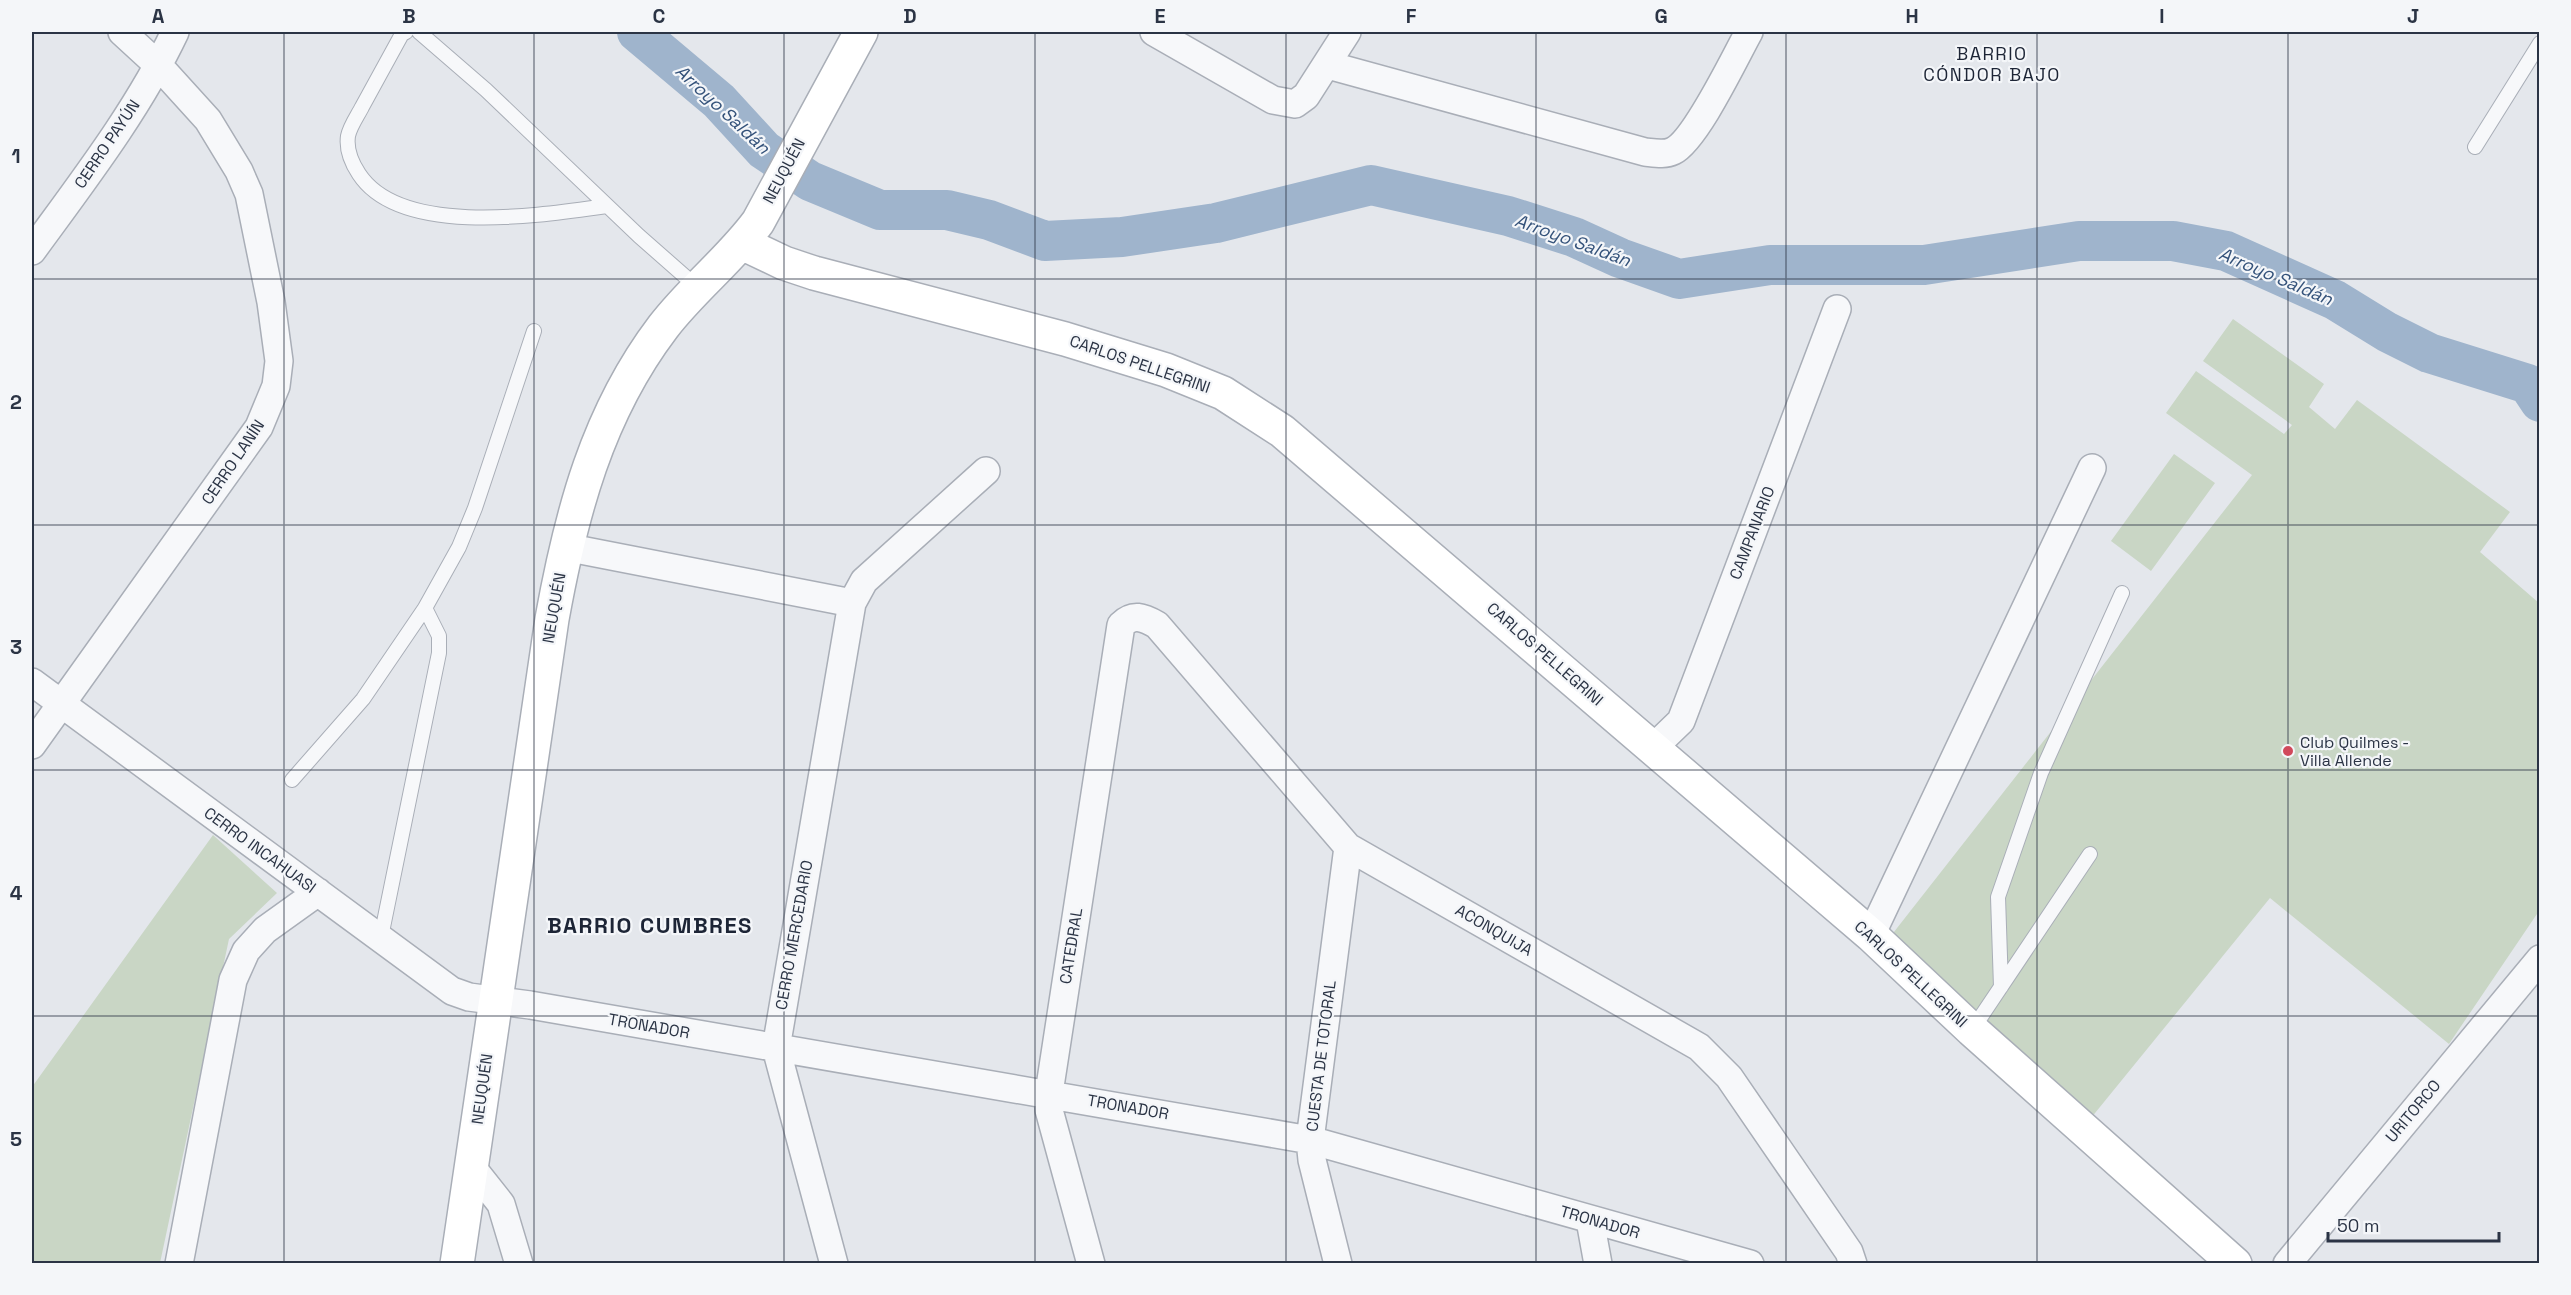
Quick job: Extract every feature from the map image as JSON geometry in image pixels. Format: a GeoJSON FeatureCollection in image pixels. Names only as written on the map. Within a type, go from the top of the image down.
{"type":"FeatureCollection","features":[{"type":"Feature","properties":{"kind":"main road","name":"NEUQUÉN"},"geometry":{"type":"LineString","coordinates":[[457,1263],[552,619],[565,547],[583,480],[613,408],[640,360],[663,327],[697,287],[742,243],[758,222],[801,138],[861,32]]}},
{"type":"Feature","properties":{"kind":"main road","name":"CARLOS PELLEGRINI"},"geometry":{"type":"LineString","coordinates":[[742,243],[784,263],[814,273],[1134,359],[1223,393],[1282,430],[1871,935],[1972,1030],[2235,1263]]}},
{"type":"Feature","properties":{"kind":"street","name":"CERRO LANÍN"},"geometry":{"type":"LineString","coordinates":[[32,745],[260,428],[276,386],[279,361],[271,302],[249,194],[239,171],[208,120],[159,66],[122,32]]}},
{"type":"Feature","properties":{"kind":"street","name":"CERRO PAYÚN"},"geometry":{"type":"LineString","coordinates":[[32,251],[159,66],[175,32]]}},
{"type":"Feature","properties":{"kind":"street"},"geometry":{"type":"LineString","coordinates":[[1154,32],[1273,100],[1294,104],[1306,96],[1328,65],[1347,32]]}},
{"type":"Feature","properties":{"kind":"street"},"geometry":{"type":"LineString","coordinates":[[1328,65],[1659,154],[1674,151],[1693,132],[1749,32]]}},
{"type":"Feature","properties":{"kind":"street","name":"CAMPANARIO"},"geometry":{"type":"LineString","coordinates":[[1654,747],[1681,721],[1837,309]]}},
{"type":"Feature","properties":{"kind":"street"},"geometry":{"type":"LineString","coordinates":[[1871,935],[2092,468]]}},
{"type":"Feature","properties":{"kind":"street"},"geometry":{"type":"LineString","coordinates":[[565,547],[852,603],[864,581],[986,471]]}},
{"type":"Feature","properties":{"kind":"street","name":"CERRO MERCEDARIO"},"geometry":{"type":"LineString","coordinates":[[834,1263],[776,1048],[852,603]]}},
{"type":"Feature","properties":{"kind":"street","name":"ACONQUIJA"},"geometry":{"type":"LineString","coordinates":[[1121,625],[1129,617],[1142,616],[1157,625],[1348,847],[1699,1047],[1729,1077],[1849,1252],[1854,1263]]}},
{"type":"Feature","properties":{"kind":"street","name":"CATEDRAL"},"geometry":{"type":"LineString","coordinates":[[1091,1263],[1048,1110],[1048,1093],[1121,625]]}},
{"type":"Feature","properties":{"kind":"street","name":"CERRO INCAHUASI"},"geometry":{"type":"LineString","coordinates":[[32,682],[452,991],[469,997],[495,1001]]}},
{"type":"Feature","properties":{"kind":"street","name":"CUESTA DE TOTORAL"},"geometry":{"type":"LineString","coordinates":[[1338,1263],[1312,1160],[1310,1140],[1348,847]]}},
{"type":"Feature","properties":{"kind":"street"},"geometry":{"type":"LineString","coordinates":[[179,1263],[233,980],[246,951],[265,930],[318,892]]}},
{"type":"Feature","properties":{"kind":"street","name":"URITORCO"},"geometry":{"type":"LineString","coordinates":[[2287,1263],[2540,959]]}},
{"type":"Feature","properties":{"kind":"street","name":"TRONADOR"},"geometry":{"type":"LineString","coordinates":[[495,1001],[1048,1093],[1310,1140],[1750,1263]]}},
{"type":"Feature","properties":{"kind":"street"},"geometry":{"type":"LineString","coordinates":[[471,1166],[501,1204],[519,1263]]}},
{"type":"Feature","properties":{"kind":"street"},"geometry":{"type":"LineString","coordinates":[[1590,1220],[1598,1263]]}},
{"type":"Feature","properties":{"kind":"lane"},"geometry":{"type":"LineString","coordinates":[[406,32],[402,34],[348,133],[351,162],[367,186],[402,206],[441,216],[546,214],[607,206]]}},
{"type":"Feature","properties":{"kind":"lane"},"geometry":{"type":"LineString","coordinates":[[419,32],[470,76],[607,206],[697,287]]}},
{"type":"Feature","properties":{"kind":"lane"},"geometry":{"type":"LineString","coordinates":[[2475,147],[2540,43]]}},
{"type":"Feature","properties":{"kind":"lane"},"geometry":{"type":"LineString","coordinates":[[292,780],[363,699],[425,608],[459,547],[471,518],[534,331]]}},
{"type":"Feature","properties":{"kind":"lane"},"geometry":{"type":"LineString","coordinates":[[2001,987],[1998,897],[2041,773],[2122,593]]}},
{"type":"Feature","properties":{"kind":"lane"},"geometry":{"type":"LineString","coordinates":[[381,937],[439,653],[439,636],[425,608]]}},
{"type":"Feature","properties":{"kind":"lane"},"geometry":{"type":"LineString","coordinates":[[1972,1030],[2090,854]]}},
{"type":"Feature","properties":{"kind":"green space","name":"Club Quilmes - Villa Allende"},"geometry":{"type":"Polygon","coordinates":[[[2233,319],[2324,384],[2309,407],[2335,429],[2357,400],[2510,512],[2480,552],[2539,603],[2539,911],[2449,1044],[2270,898],[2091,1118],[1890,937],[2252,475],[2166,413],[2196,371],[2284,434],[2292,425],[2203,361],[2233,319]]]}},
{"type":"Feature","properties":{"kind":"green space"},"geometry":{"type":"Polygon","coordinates":[[[2174,454],[2215,483],[2151,571],[2111,541],[2174,454]]]}},
{"type":"Feature","properties":{"kind":"green space"},"geometry":{"type":"Polygon","coordinates":[[[213,835],[277,893],[229,939],[160,1263],[32,1264],[32,1087],[213,835]]]}},
{"type":"Feature","properties":{"kind":"waterway","name":"Arroyo Saldán"},"geometry":{"type":"LineString","coordinates":[[637,32],[719,101],[764,150],[810,181],[880,210],[947,210],[989,220],[1045,241],[1122,237],[1216,223],[1371,185],[1508,216],[1574,237],[1620,258],[1679,279],[1770,265],[1924,265],[2079,241],[2173,241],[2226,251],[2335,300],[2387,332],[2429,353],[2528,384],[2540,402]]}},
{"type":"Feature","properties":{"kind":"place","name":"Club Quilmes - Villa Allende"},"geometry":{"type":"Point","coordinates":[2288,751]}},
{"type":"Feature","properties":{"kind":"district","name":"BARRIO CÓNDOR BAJO"},"geometry":{"type":"Point","coordinates":[1992,63]}},
{"type":"Feature","properties":{"kind":"district","name":"BARRIO CUMBRES"},"geometry":{"type":"Point","coordinates":[650,925]}}]}
